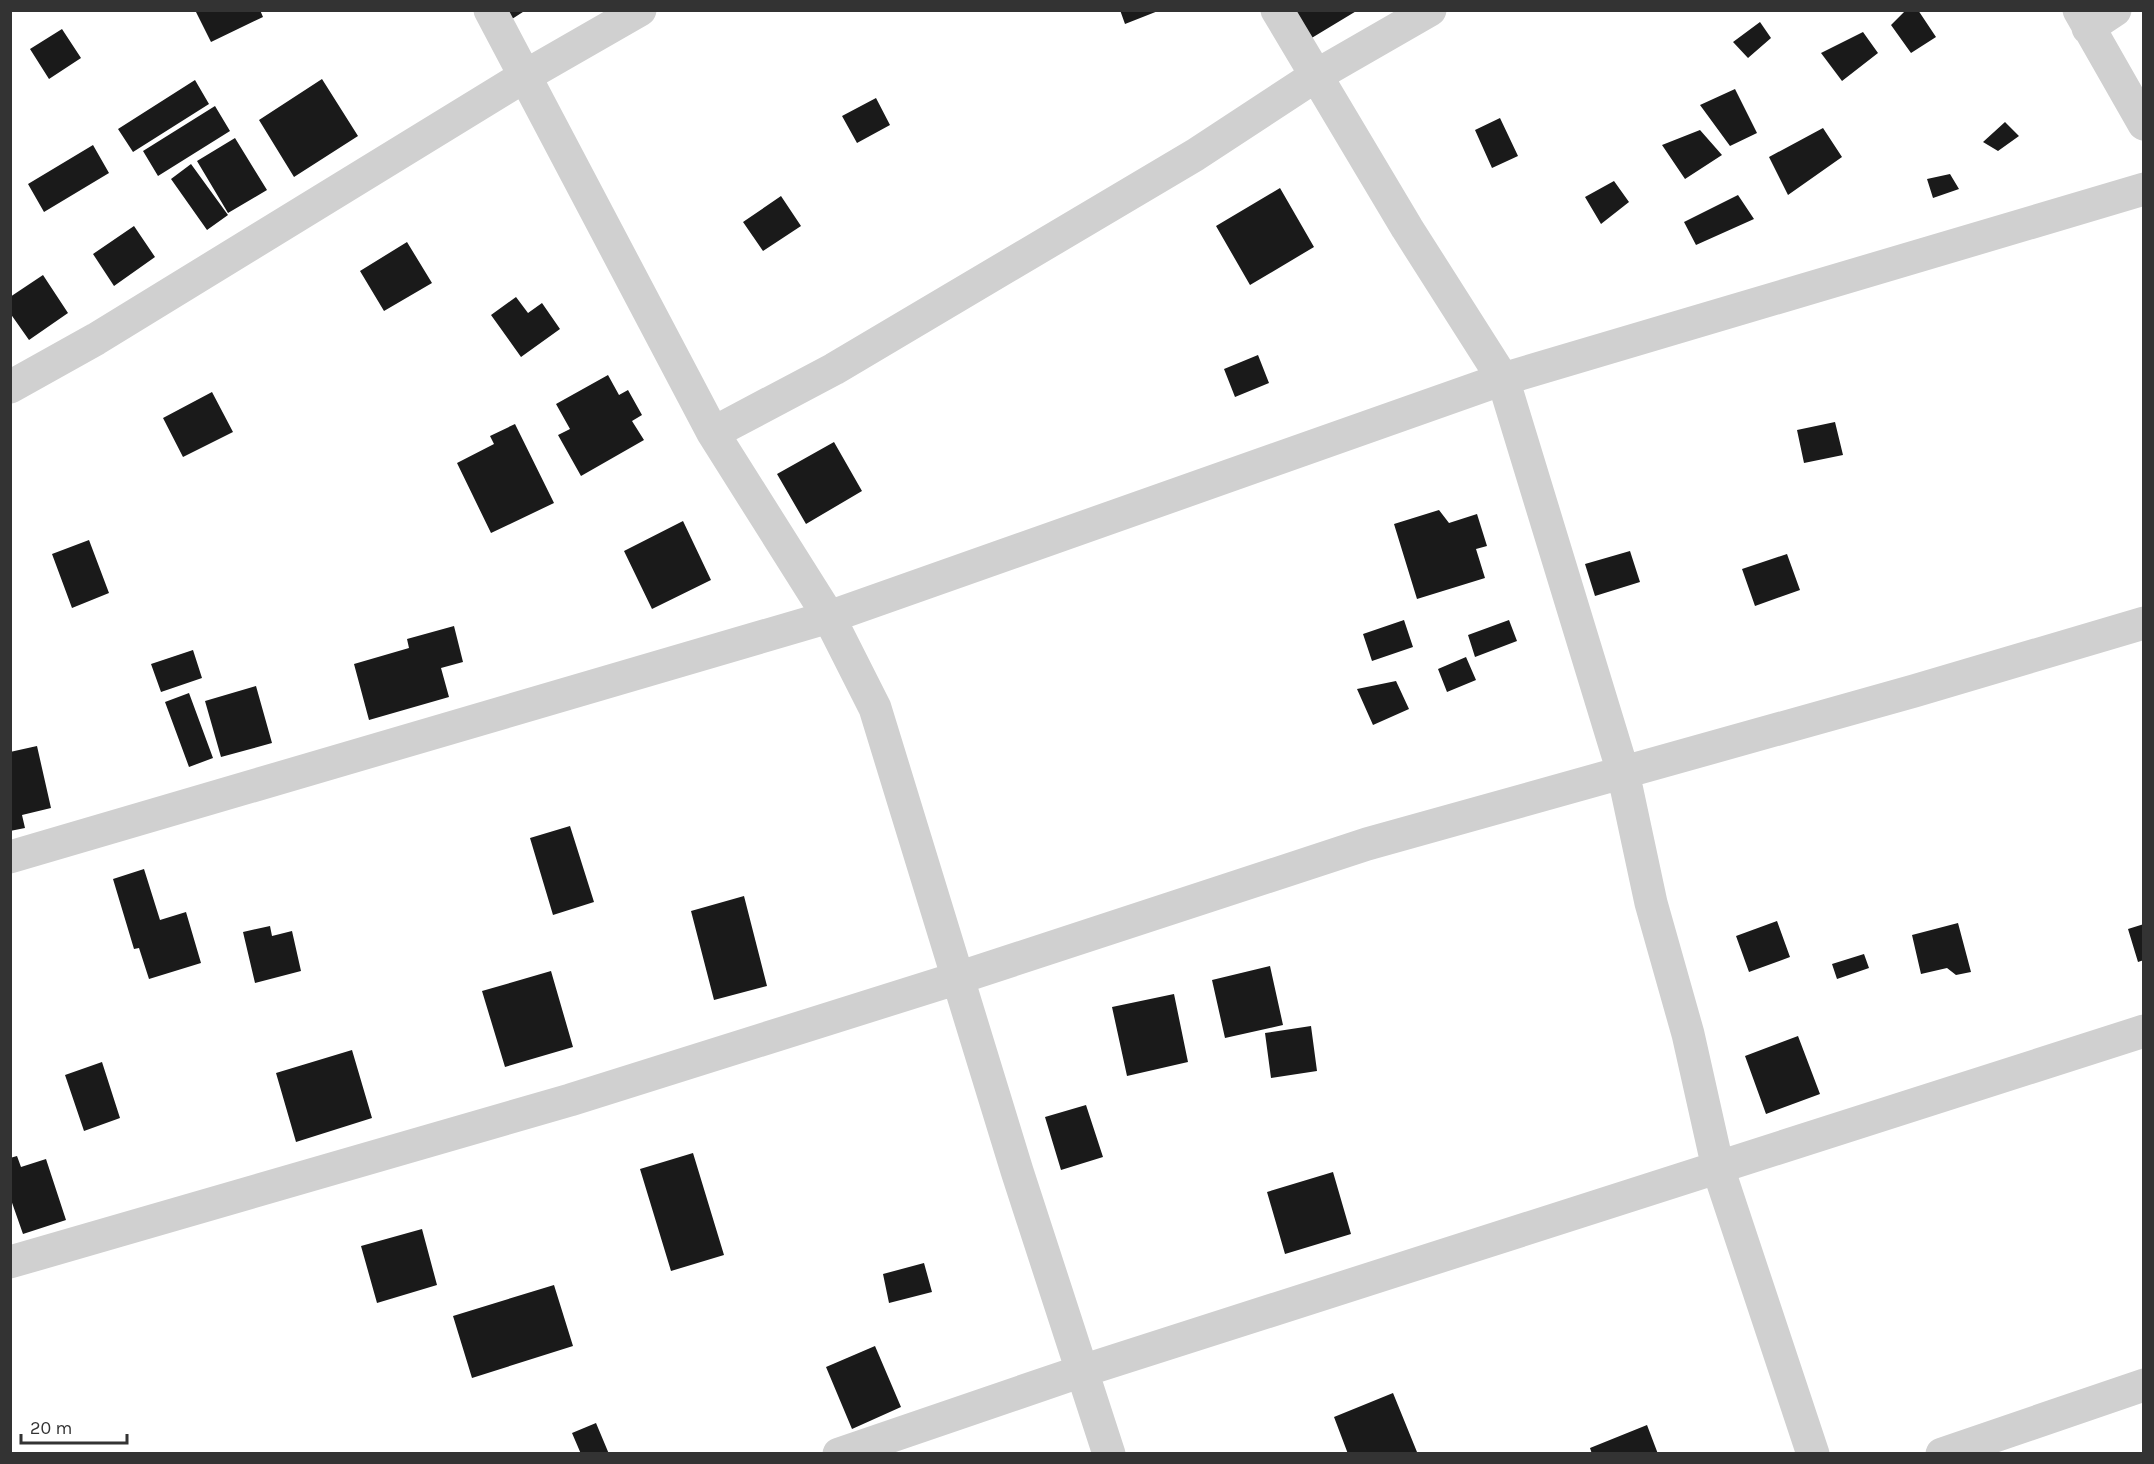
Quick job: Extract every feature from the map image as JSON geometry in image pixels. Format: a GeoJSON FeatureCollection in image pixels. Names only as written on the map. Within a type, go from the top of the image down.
{"type":"FeatureCollection","features":[{"type":"Feature","properties":{"kind":"street"},"geometry":{"type":"LineString","coordinates":[[490,10],[713,433],[829,617],[875,708],[1017,1171],[1109,1454]]}},
{"type":"Feature","properties":{"kind":"street"},"geometry":{"type":"LineString","coordinates":[[10,387],[96,339],[525,76],[640,10]]}},
{"type":"Feature","properties":{"kind":"street"},"geometry":{"type":"LineString","coordinates":[[1277,10],[1407,228],[1503,379],[1623,772],[1651,903],[1688,1034],[1718,1168],[1813,1454]]}},
{"type":"Feature","properties":{"kind":"street"},"geometry":{"type":"LineString","coordinates":[[713,433],[834,369],[1195,155],[1317,75],[1430,10]]}},
{"type":"Feature","properties":{"kind":"street"},"geometry":{"type":"LineString","coordinates":[[2115,10],[2083,19],[2144,124]]}},
{"type":"Feature","properties":{"kind":"street"},"geometry":{"type":"LineString","coordinates":[[10,857],[829,617],[1503,379],[2144,189]]}},
{"type":"Feature","properties":{"kind":"street"},"geometry":{"type":"LineString","coordinates":[[10,1262],[570,1100],[958,978],[1367,844],[1914,691],[2144,623]]}},
{"type":"Feature","properties":{"kind":"street"},"geometry":{"type":"LineString","coordinates":[[839,1454],[1083,1371],[2144,1031]]}},
{"type":"Feature","properties":{"kind":"street"},"geometry":{"type":"LineString","coordinates":[[1942,1454],[2144,1385]]}},
{"type":"Feature","properties":{"kind":"building"},"geometry":{"type":"Polygon","coordinates":[[[195,10],[260,10],[263,17],[211,42],[195,10]]]}},
{"type":"Feature","properties":{"kind":"building"},"geometry":{"type":"Polygon","coordinates":[[[507,10],[526,10],[512,19],[507,10]]]}},
{"type":"Feature","properties":{"kind":"building"},"geometry":{"type":"Polygon","coordinates":[[[1120,10],[1158,10],[1158,11],[1125,24],[1120,10]]]}},
{"type":"Feature","properties":{"kind":"building"},"geometry":{"type":"Polygon","coordinates":[[[1293,10],[1358,10],[1310,39],[1293,10]]]}},
{"type":"Feature","properties":{"kind":"building"},"geometry":{"type":"Polygon","coordinates":[[[1906,10],[1918,10],[1936,37],[1911,53],[1891,25],[1906,10]]]}},
{"type":"Feature","properties":{"kind":"building"},"geometry":{"type":"Polygon","coordinates":[[[1760,22],[1771,38],[1748,58],[1733,42],[1760,22]]]}},
{"type":"Feature","properties":{"kind":"building"},"geometry":{"type":"Polygon","coordinates":[[[62,29],[81,58],[49,79],[30,49],[62,29]]]}},
{"type":"Feature","properties":{"kind":"building"},"geometry":{"type":"Polygon","coordinates":[[[1863,32],[1878,53],[1842,81],[1821,53],[1863,32]]]}},
{"type":"Feature","properties":{"kind":"building"},"geometry":{"type":"Polygon","coordinates":[[[322,79],[358,136],[294,177],[259,120],[322,79]]]}},
{"type":"Feature","properties":{"kind":"building"},"geometry":{"type":"Polygon","coordinates":[[[195,80],[209,104],[133,152],[118,129],[195,80]]]}},
{"type":"Feature","properties":{"kind":"building"},"geometry":{"type":"Polygon","coordinates":[[[1735,89],[1757,133],[1730,146],[1700,105],[1735,89]]]}},
{"type":"Feature","properties":{"kind":"building"},"geometry":{"type":"Polygon","coordinates":[[[876,98],[890,125],[857,143],[842,116],[876,98]]]}},
{"type":"Feature","properties":{"kind":"building"},"geometry":{"type":"Polygon","coordinates":[[[215,106],[230,131],[158,176],[143,151],[215,106]]]}},
{"type":"Feature","properties":{"kind":"building"},"geometry":{"type":"Polygon","coordinates":[[[1500,118],[1518,156],[1492,168],[1475,130],[1500,118]]]}},
{"type":"Feature","properties":{"kind":"building"},"geometry":{"type":"Polygon","coordinates":[[[2005,122],[2019,136],[1998,151],[1983,142],[2005,122]]]}},
{"type":"Feature","properties":{"kind":"building"},"geometry":{"type":"Polygon","coordinates":[[[1823,128],[1842,157],[1788,195],[1769,157],[1823,128]]]}},
{"type":"Feature","properties":{"kind":"building"},"geometry":{"type":"Polygon","coordinates":[[[1700,130],[1722,155],[1685,179],[1662,145],[1700,130]]]}},
{"type":"Feature","properties":{"kind":"building"},"geometry":{"type":"Polygon","coordinates":[[[235,138],[267,190],[228,213],[197,161],[235,138]]]}},
{"type":"Feature","properties":{"kind":"building"},"geometry":{"type":"Polygon","coordinates":[[[93,145],[109,173],[44,212],[28,184],[93,145]]]}},
{"type":"Feature","properties":{"kind":"building"},"geometry":{"type":"Polygon","coordinates":[[[191,164],[228,215],[207,230],[171,179],[191,164]]]}},
{"type":"Feature","properties":{"kind":"building"},"geometry":{"type":"Polygon","coordinates":[[[1950,174],[1959,189],[1933,198],[1927,179],[1950,174]]]}},
{"type":"Feature","properties":{"kind":"building"},"geometry":{"type":"Polygon","coordinates":[[[1614,181],[1629,202],[1601,224],[1585,197],[1614,181]]]}},
{"type":"Feature","properties":{"kind":"building"},"geometry":{"type":"Polygon","coordinates":[[[1280,188],[1314,247],[1250,285],[1216,226],[1280,188]]]}},
{"type":"Feature","properties":{"kind":"building"},"geometry":{"type":"Polygon","coordinates":[[[1738,195],[1754,219],[1696,245],[1684,222],[1738,195]]]}},
{"type":"Feature","properties":{"kind":"building"},"geometry":{"type":"Polygon","coordinates":[[[781,196],[801,226],[763,251],[743,222],[781,196]]]}},
{"type":"Feature","properties":{"kind":"building"},"geometry":{"type":"Polygon","coordinates":[[[134,226],[155,257],[114,286],[93,254],[134,226]]]}},
{"type":"Feature","properties":{"kind":"building"},"geometry":{"type":"Polygon","coordinates":[[[407,242],[432,283],[384,311],[360,271],[407,242]]]}},
{"type":"Feature","properties":{"kind":"building"},"geometry":{"type":"Polygon","coordinates":[[[43,275],[68,313],[29,340],[10,313],[10,297],[43,275]]]}},
{"type":"Feature","properties":{"kind":"building"},"geometry":{"type":"Polygon","coordinates":[[[516,297],[528,313],[542,303],[560,329],[521,357],[491,315],[516,297]]]}},
{"type":"Feature","properties":{"kind":"building"},"geometry":{"type":"Polygon","coordinates":[[[1258,355],[1269,383],[1235,397],[1224,369],[1258,355]]]}},
{"type":"Feature","properties":{"kind":"building"},"geometry":{"type":"Polygon","coordinates":[[[608,375],[619,395],[628,390],[642,415],[632,421],[644,440],[581,476],[558,435],[570,429],[556,404],[608,375]]]}},
{"type":"Feature","properties":{"kind":"building"},"geometry":{"type":"Polygon","coordinates":[[[212,392],[233,432],[183,457],[163,418],[212,392]]]}},
{"type":"Feature","properties":{"kind":"building"},"geometry":{"type":"Polygon","coordinates":[[[1835,422],[1843,455],[1804,463],[1797,430],[1835,422]]]}},
{"type":"Feature","properties":{"kind":"building"},"geometry":{"type":"Polygon","coordinates":[[[515,424],[554,503],[491,533],[457,463],[494,444],[490,436],[515,424]]]}},
{"type":"Feature","properties":{"kind":"building"},"geometry":{"type":"Polygon","coordinates":[[[834,442],[862,491],[806,524],[777,474],[834,442]]]}},
{"type":"Feature","properties":{"kind":"building"},"geometry":{"type":"Polygon","coordinates":[[[1439,510],[1449,523],[1477,514],[1487,546],[1476,549],[1485,578],[1417,599],[1394,524],[1439,510]]]}},
{"type":"Feature","properties":{"kind":"building"},"geometry":{"type":"Polygon","coordinates":[[[683,521],[711,580],[652,609],[624,551],[683,521]]]}},
{"type":"Feature","properties":{"kind":"building"},"geometry":{"type":"Polygon","coordinates":[[[89,540],[109,593],[72,608],[52,554],[89,540]]]}},
{"type":"Feature","properties":{"kind":"building"},"geometry":{"type":"Polygon","coordinates":[[[1630,551],[1640,582],[1595,596],[1585,564],[1630,551]]]}},
{"type":"Feature","properties":{"kind":"building"},"geometry":{"type":"Polygon","coordinates":[[[1787,554],[1800,590],[1755,606],[1742,569],[1787,554]]]}},
{"type":"Feature","properties":{"kind":"building"},"geometry":{"type":"Polygon","coordinates":[[[1404,620],[1413,647],[1372,661],[1363,634],[1404,620]]]}},
{"type":"Feature","properties":{"kind":"building"},"geometry":{"type":"Polygon","coordinates":[[[1509,620],[1517,641],[1475,657],[1468,635],[1509,620]]]}},
{"type":"Feature","properties":{"kind":"building"},"geometry":{"type":"Polygon","coordinates":[[[454,626],[463,662],[441,668],[449,697],[369,720],[354,664],[409,648],[407,639],[454,626]]]}},
{"type":"Feature","properties":{"kind":"building"},"geometry":{"type":"Polygon","coordinates":[[[193,650],[202,678],[161,692],[151,664],[193,650]]]}},
{"type":"Feature","properties":{"kind":"building"},"geometry":{"type":"Polygon","coordinates":[[[1466,657],[1476,680],[1447,692],[1438,669],[1466,657]]]}},
{"type":"Feature","properties":{"kind":"building"},"geometry":{"type":"Polygon","coordinates":[[[1396,681],[1409,709],[1373,725],[1357,689],[1396,681]]]}},
{"type":"Feature","properties":{"kind":"building"},"geometry":{"type":"Polygon","coordinates":[[[256,686],[272,743],[221,757],[205,701],[256,686]]]}},
{"type":"Feature","properties":{"kind":"building"},"geometry":{"type":"Polygon","coordinates":[[[189,693],[213,758],[189,767],[165,702],[189,693]]]}},
{"type":"Feature","properties":{"kind":"building"},"geometry":{"type":"Polygon","coordinates":[[[37,746],[51,808],[22,815],[25,828],[10,831],[10,752],[37,746]]]}},
{"type":"Feature","properties":{"kind":"building"},"geometry":{"type":"Polygon","coordinates":[[[570,826],[594,902],[553,915],[530,838],[570,826]]]}},
{"type":"Feature","properties":{"kind":"building"},"geometry":{"type":"Polygon","coordinates":[[[144,869],[160,920],[186,912],[201,963],[149,979],[139,948],[134,949],[113,879],[144,869]]]}},
{"type":"Feature","properties":{"kind":"building"},"geometry":{"type":"Polygon","coordinates":[[[744,896],[767,986],[714,1000],[691,911],[744,896]]]}},
{"type":"Feature","properties":{"kind":"building"},"geometry":{"type":"Polygon","coordinates":[[[1777,921],[1790,957],[1749,972],[1736,936],[1777,921]]]}},
{"type":"Feature","properties":{"kind":"building"},"geometry":{"type":"Polygon","coordinates":[[[1958,923],[1971,972],[1956,975],[1947,968],[1921,974],[1912,935],[1958,923]]]}},
{"type":"Feature","properties":{"kind":"building"},"geometry":{"type":"Polygon","coordinates":[[[2144,924],[2144,960],[2138,962],[2128,929],[2144,924]]]}},
{"type":"Feature","properties":{"kind":"building"},"geometry":{"type":"Polygon","coordinates":[[[270,926],[272,936],[292,931],[301,971],[255,983],[243,932],[270,926]]]}},
{"type":"Feature","properties":{"kind":"building"},"geometry":{"type":"Polygon","coordinates":[[[1864,954],[1869,968],[1837,979],[1832,964],[1864,954]]]}},
{"type":"Feature","properties":{"kind":"building"},"geometry":{"type":"Polygon","coordinates":[[[1270,966],[1283,1025],[1225,1038],[1212,980],[1270,966]]]}},
{"type":"Feature","properties":{"kind":"building"},"geometry":{"type":"Polygon","coordinates":[[[551,971],[573,1047],[505,1067],[482,991],[551,971]]]}},
{"type":"Feature","properties":{"kind":"building"},"geometry":{"type":"Polygon","coordinates":[[[1174,994],[1188,1062],[1127,1076],[1112,1007],[1174,994]]]}},
{"type":"Feature","properties":{"kind":"building"},"geometry":{"type":"Polygon","coordinates":[[[1311,1026],[1317,1071],[1271,1078],[1265,1033],[1311,1026]]]}},
{"type":"Feature","properties":{"kind":"building"},"geometry":{"type":"Polygon","coordinates":[[[1798,1036],[1820,1094],[1766,1114],[1745,1056],[1798,1036]]]}},
{"type":"Feature","properties":{"kind":"building"},"geometry":{"type":"Polygon","coordinates":[[[352,1050],[372,1118],[296,1142],[276,1073],[352,1050]]]}},
{"type":"Feature","properties":{"kind":"building"},"geometry":{"type":"Polygon","coordinates":[[[102,1062],[120,1118],[84,1131],[65,1075],[102,1062]]]}},
{"type":"Feature","properties":{"kind":"building"},"geometry":{"type":"Polygon","coordinates":[[[1086,1105],[1103,1157],[1061,1170],[1045,1117],[1086,1105]]]}},
{"type":"Feature","properties":{"kind":"building"},"geometry":{"type":"Polygon","coordinates":[[[693,1153],[724,1255],[671,1271],[640,1169],[693,1153]]]}},
{"type":"Feature","properties":{"kind":"building"},"geometry":{"type":"Polygon","coordinates":[[[17,1156],[21,1167],[46,1159],[66,1220],[23,1234],[10,1197],[10,1158],[17,1156]]]}},
{"type":"Feature","properties":{"kind":"building"},"geometry":{"type":"Polygon","coordinates":[[[1333,1172],[1351,1234],[1285,1254],[1267,1192],[1333,1172]]]}},
{"type":"Feature","properties":{"kind":"building"},"geometry":{"type":"Polygon","coordinates":[[[422,1229],[437,1285],[377,1303],[361,1246],[422,1229]]]}},
{"type":"Feature","properties":{"kind":"building"},"geometry":{"type":"Polygon","coordinates":[[[924,1263],[932,1292],[889,1303],[883,1274],[924,1263]]]}},
{"type":"Feature","properties":{"kind":"building"},"geometry":{"type":"Polygon","coordinates":[[[554,1285],[573,1346],[472,1378],[453,1316],[554,1285]]]}},
{"type":"Feature","properties":{"kind":"building"},"geometry":{"type":"Polygon","coordinates":[[[875,1346],[901,1407],[852,1429],[826,1367],[875,1346]]]}},
{"type":"Feature","properties":{"kind":"building"},"geometry":{"type":"Polygon","coordinates":[[[1393,1393],[1417,1452],[1348,1454],[1334,1417],[1393,1393]]]}},
{"type":"Feature","properties":{"kind":"building"},"geometry":{"type":"Polygon","coordinates":[[[596,1423],[609,1454],[581,1454],[572,1433],[596,1423]]]}},
{"type":"Feature","properties":{"kind":"building"},"geometry":{"type":"Polygon","coordinates":[[[1647,1425],[1658,1454],[1592,1454],[1590,1448],[1647,1425]]]}}]}
